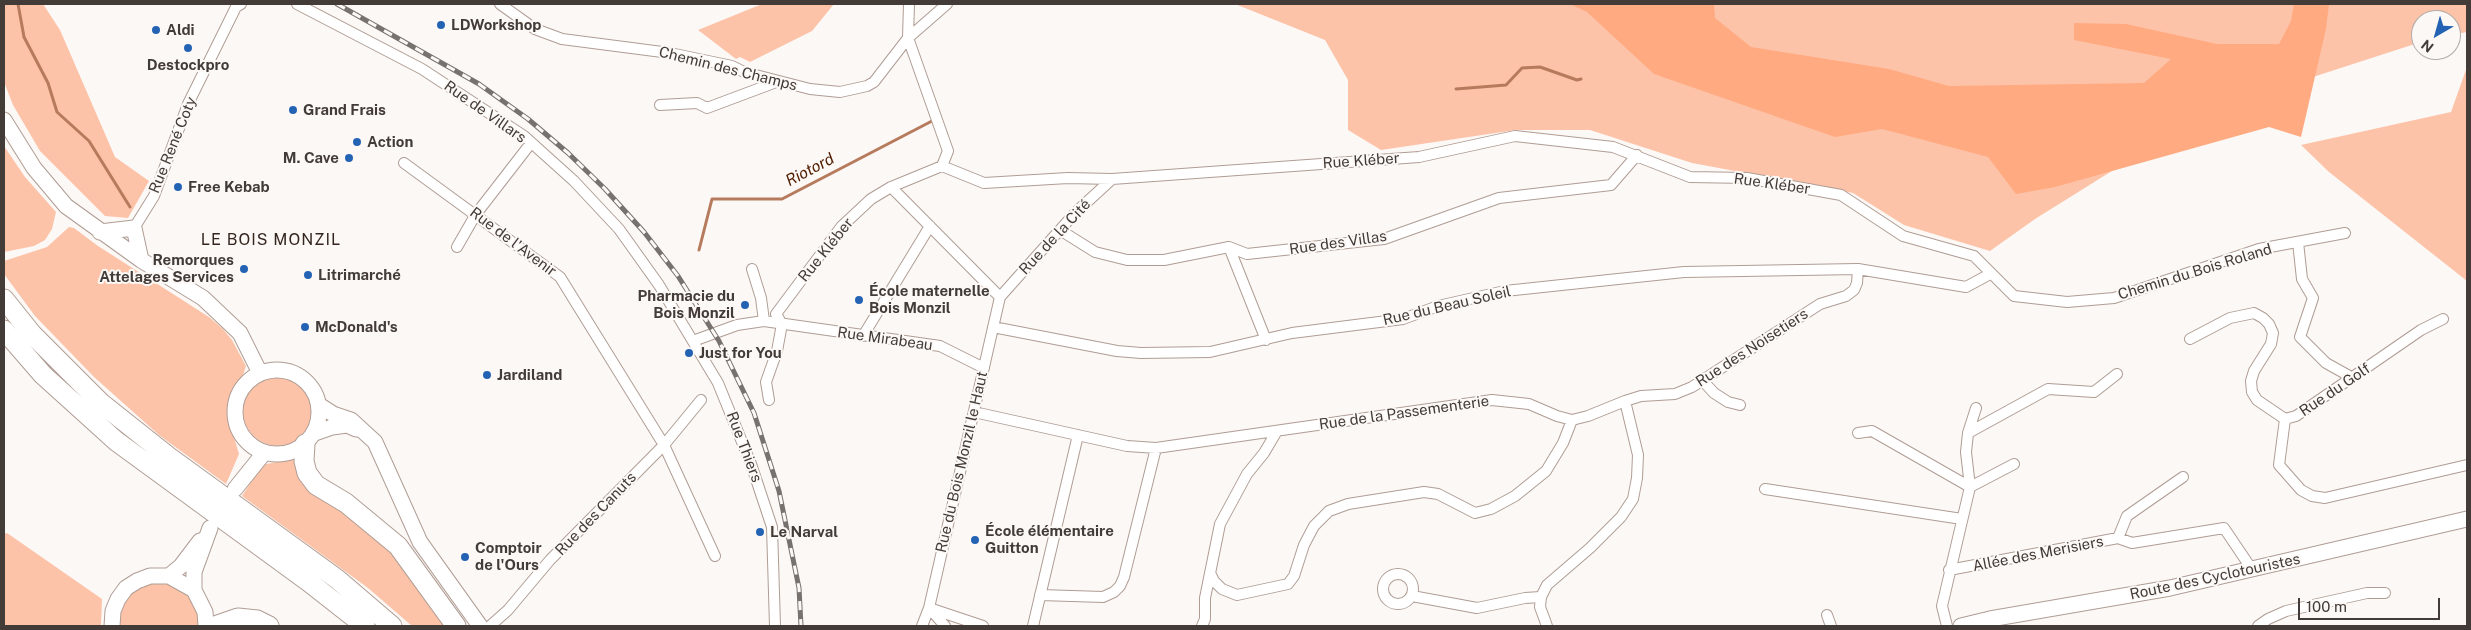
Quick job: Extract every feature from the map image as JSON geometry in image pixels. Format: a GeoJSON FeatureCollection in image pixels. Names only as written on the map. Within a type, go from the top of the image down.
{"type":"FeatureCollection","features":[{"type":"Feature","properties":{"kind":"highway"},"geometry":{"type":"LineString","coordinates":[[4,299],[32,334],[101,403],[168,457],[337,579],[392,626]]}},
{"type":"Feature","properties":{"kind":"highway"},"geometry":{"type":"LineString","coordinates":[[4,330],[43,375],[116,441],[310,582],[365,626]]}},
{"type":"Feature","properties":{"kind":"highway"},"geometry":{"type":"LineString","coordinates":[[310,438],[304,461],[307,473],[316,485],[353,508],[398,546],[456,626]]}},
{"type":"Feature","properties":{"kind":"highway"},"geometry":{"type":"LineString","coordinates":[[215,626],[238,618],[257,620],[269,626]]}},
{"type":"Feature","properties":{"kind":"main road"},"geometry":{"type":"LineString","coordinates":[[5,120],[47,185],[66,206],[141,260],[203,298],[240,332],[260,373]]}},
{"type":"Feature","properties":{"kind":"main road"},"geometry":{"type":"LineString","coordinates":[[100,232],[134,228],[141,260]]}},
{"type":"Feature","properties":{"kind":"main road"},"geometry":{"type":"LineString","coordinates":[[310,438],[320,414],[315,393],[307,382],[297,375],[285,371],[272,370],[260,373],[248,381],[239,393],[235,406],[236,421],[240,434],[250,445],[264,453],[279,455],[293,452],[310,438],[332,427],[347,425],[364,432]]}},
{"type":"Feature","properties":{"kind":"main road"},"geometry":{"type":"LineString","coordinates":[[319,405],[333,414],[350,420],[375,442],[420,542],[480,626]]}},
{"type":"Feature","properties":{"kind":"main road"},"geometry":{"type":"LineString","coordinates":[[250,445],[235,488],[264,453]]}},
{"type":"Feature","properties":{"kind":"main road","name":"Route des Cyclotouristes"},"geometry":{"type":"LineString","coordinates":[[1960,626],[1990,619],[2170,588],[2250,571],[2467,519]]}},
{"type":"Feature","properties":{"kind":"main road"},"geometry":{"type":"LineString","coordinates":[[169,576],[182,566],[210,528],[194,572],[194,590],[205,612],[206,626]]}},
{"type":"Feature","properties":{"kind":"main road"},"geometry":{"type":"LineString","coordinates":[[112,626],[113,610],[126,588],[137,581],[150,576],[169,576],[194,590]]}},
{"type":"Feature","properties":{"kind":"street","name":"Rue de Villars"},"geometry":{"type":"LineString","coordinates":[[297,4],[422,69],[524,136],[574,181],[619,230],[659,285]]}},
{"type":"Feature","properties":{"kind":"street","name":"Chemin des Champs"},"geometry":{"type":"LineString","coordinates":[[500,4],[535,28],[562,39],[670,53],[732,66],[744,72],[826,92],[840,92],[867,86],[881,75],[908,38],[948,4]]}},
{"type":"Feature","properties":{"kind":"street"},"geometry":{"type":"LineString","coordinates":[[909,4],[908,38],[948,151],[942,166]]}},
{"type":"Feature","properties":{"kind":"street","name":"Rue René Coty"},"geometry":{"type":"LineString","coordinates":[[134,228],[154,196],[188,104],[238,5]]}},
{"type":"Feature","properties":{"kind":"street"},"geometry":{"type":"LineString","coordinates":[[660,106],[697,103],[707,108],[779,81]]}},
{"type":"Feature","properties":{"kind":"street","name":"Rue Kléber"},"geometry":{"type":"LineString","coordinates":[[782,324],[776,314],[841,227],[871,199],[891,187],[942,166],[984,183],[1068,178],[1112,179],[1419,157],[1515,136],[1613,148],[1636,155],[1690,177],[1747,178],[1842,195],[1903,236],[1974,256],[2014,296]]}},
{"type":"Feature","properties":{"kind":"street"},"geometry":{"type":"LineString","coordinates":[[457,247],[476,214],[530,143]]}},
{"type":"Feature","properties":{"kind":"street","name":"Rue des Villas"},"geometry":{"type":"LineString","coordinates":[[1060,230],[1095,252],[1127,260],[1164,260],[1229,247],[1247,254],[1384,239],[1499,198],[1611,185],[1636,155]]}},
{"type":"Feature","properties":{"kind":"street","name":"Rue de l'Avenir"},"geometry":{"type":"LineString","coordinates":[[404,163],[560,277],[664,445],[715,556]]}},
{"type":"Feature","properties":{"kind":"street","name":"Rue de la Cité"},"geometry":{"type":"LineString","coordinates":[[1000,297],[1060,230],[1112,179]]}},
{"type":"Feature","properties":{"kind":"street"},"geometry":{"type":"LineString","coordinates":[[891,187],[1000,297]]}},
{"type":"Feature","properties":{"kind":"street"},"geometry":{"type":"LineString","coordinates":[[863,336],[930,226]]}},
{"type":"Feature","properties":{"kind":"street","name":"Chemin du Bois Roland"},"geometry":{"type":"LineString","coordinates":[[2014,296],[2067,302],[2114,298],[2259,249],[2345,234]]}},
{"type":"Feature","properties":{"kind":"street"},"geometry":{"type":"LineString","coordinates":[[2298,242],[2302,279],[2313,298],[2300,336],[2326,363],[2353,378]]}},
{"type":"Feature","properties":{"kind":"street"},"geometry":{"type":"LineString","coordinates":[[1229,247],[1266,340]]}},
{"type":"Feature","properties":{"kind":"street"},"geometry":{"type":"LineString","coordinates":[[752,269],[761,298],[764,321]]}},
{"type":"Feature","properties":{"kind":"street","name":"Rue du Beau Soleil"},"geometry":{"type":"LineString","coordinates":[[993,327],[1117,351],[1141,353],[1210,352],[1266,340],[1292,332],[1404,319],[1438,306],[1505,291],[1684,272],[1858,269],[1966,287],[1990,274]]}},
{"type":"Feature","properties":{"kind":"street","name":"Rue des Noisetiers"},"geometry":{"type":"LineString","coordinates":[[1625,401],[1640,396],[1675,394],[1703,380],[1820,304],[1846,296],[1854,290],[1857,283],[1858,269]]}},
{"type":"Feature","properties":{"kind":"street","name":"Rue Thiers"},"geometry":{"type":"LineString","coordinates":[[659,285],[718,384],[751,464],[770,520],[775,626]]}},
{"type":"Feature","properties":{"kind":"street","name":"Rue du Bois Monzil le Haut"},"geometry":{"type":"LineString","coordinates":[[922,626],[929,608],[1000,297]]}},
{"type":"Feature","properties":{"kind":"street"},"geometry":{"type":"LineString","coordinates":[[2190,340],[2230,318],[2254,312],[2263,318],[2270,324],[2273,333],[2271,344],[2254,371],[2251,381],[2252,392],[2256,400],[2285,420]]}},
{"type":"Feature","properties":{"kind":"street","name":"Rue du Golf"},"geometry":{"type":"LineString","coordinates":[[2443,319],[2421,330],[2296,416],[2285,420],[2279,465],[2288,478],[2301,490],[2312,496],[2325,498],[2467,465]]}},
{"type":"Feature","properties":{"kind":"street","name":"Rue Mirabeau"},"geometry":{"type":"LineString","coordinates":[[693,341],[737,325],[764,321],[940,346],[984,368]]}},
{"type":"Feature","properties":{"kind":"street"},"geometry":{"type":"LineString","coordinates":[[769,400],[766,382],[777,351],[782,324]]}},
{"type":"Feature","properties":{"kind":"street"},"geometry":{"type":"LineString","coordinates":[[1968,433],[2048,389],[2094,392],[2118,374]]}},
{"type":"Feature","properties":{"kind":"street"},"geometry":{"type":"LineString","coordinates":[[1703,380],[1714,393],[1728,402],[1740,405]]}},
{"type":"Feature","properties":{"kind":"street","name":"Rue des Canuts"},"geometry":{"type":"LineString","coordinates":[[490,626],[508,610],[550,560],[664,445],[702,400]]}},
{"type":"Feature","properties":{"kind":"street","name":"Rue de la Passementerie"},"geometry":{"type":"LineString","coordinates":[[974,412],[1127,446],[1156,448],[1492,400],[1529,404],[1572,420]]}},
{"type":"Feature","properties":{"kind":"street"},"geometry":{"type":"LineString","coordinates":[[1210,573],[1214,582],[1222,589],[1237,595],[1288,584],[1294,576],[1304,545],[1314,526],[1329,511],[1348,504],[1424,492],[1438,494],[1475,512],[1491,509],[1514,496],[1546,471],[1563,443],[1572,420],[1588,416],[1625,401],[1638,455],[1637,478],[1633,499],[1621,517],[1590,548],[1547,585],[1541,597],[1540,607],[1548,626]]}},
{"type":"Feature","properties":{"kind":"street"},"geometry":{"type":"LineString","coordinates":[[1947,626],[1942,606],[1970,487],[1966,452],[1968,433],[1976,408]]}},
{"type":"Feature","properties":{"kind":"street"},"geometry":{"type":"LineString","coordinates":[[1202,626],[1205,619],[1204,598],[1220,524],[1232,499],[1277,430]]}},
{"type":"Feature","properties":{"kind":"street"},"geometry":{"type":"LineString","coordinates":[[1858,433],[1872,431],[1970,487]]}},
{"type":"Feature","properties":{"kind":"street"},"geometry":{"type":"LineString","coordinates":[[1033,626],[1078,435]]}},
{"type":"Feature","properties":{"kind":"street"},"geometry":{"type":"LineString","coordinates":[[1040,595],[1103,596],[1114,592],[1120,586],[1156,448]]}},
{"type":"Feature","properties":{"kind":"street"},"geometry":{"type":"LineString","coordinates":[[1970,487],[2014,464]]}},
{"type":"Feature","properties":{"kind":"street"},"geometry":{"type":"LineString","coordinates":[[2118,538],[2127,516],[2183,477]]}},
{"type":"Feature","properties":{"kind":"street"},"geometry":{"type":"LineString","coordinates":[[1765,489],[1962,519]]}},
{"type":"Feature","properties":{"kind":"street","name":"Allée des Merisiers"},"geometry":{"type":"LineString","coordinates":[[1949,570],[2118,538],[2132,543],[2224,528],[2249,565],[2250,571]]}},
{"type":"Feature","properties":{"kind":"street"},"geometry":{"type":"LineString","coordinates":[[2258,626],[2268,618],[2286,610],[2367,593],[2385,592]]}},
{"type":"Feature","properties":{"kind":"street"},"geometry":{"type":"LineString","coordinates":[[1412,596],[1477,608],[1525,598],[1541,597]]}},
{"type":"Feature","properties":{"kind":"street"},"geometry":{"type":"LineString","coordinates":[[929,608],[945,626]]}},
{"type":"Feature","properties":{"kind":"street"},"geometry":{"type":"LineString","coordinates":[[929,608],[983,626]]}},
{"type":"Feature","properties":{"kind":"street"},"geometry":{"type":"LineString","coordinates":[[1827,615],[1831,626]]}},
{"type":"Feature","properties":{"kind":"shaded area"},"geometry":{"type":"Polygon","coordinates":[[[4,4],[43,4],[60,30],[115,157],[149,181],[128,218],[105,216],[40,151],[13,105],[4,82],[4,4]]]}},
{"type":"Feature","properties":{"kind":"shaded area"},"geometry":{"type":"Polygon","coordinates":[[[762,4],[834,4],[812,31],[750,62],[740,57],[736,59],[698,30],[762,4]]]}},
{"type":"Feature","properties":{"kind":"shaded area"},"geometry":{"type":"Polygon","coordinates":[[[1235,4],[2467,4],[2467,32],[2461,33],[2461,10],[2411,10],[2411,45],[2208,111],[2035,219],[1990,251],[1904,225],[1853,193],[1692,163],[1590,130],[1516,130],[1381,150],[1348,130],[1348,80],[1325,40],[1235,4]]]}},
{"type":"Feature","properties":{"kind":"shaded area"},"geometry":{"type":"Polygon","coordinates":[[[1570,4],[1714,4],[1715,18],[1751,47],[1889,69],[1949,86],[2144,83],[2171,59],[2074,40],[2074,23],[2126,24],[2217,44],[2279,44],[2291,21],[2294,4],[2329,4],[2326,29],[2301,137],[2269,127],[2055,187],[2016,194],[1988,157],[1882,129],[1835,137],[1654,74],[1587,12],[1570,4]]]}},
{"type":"Feature","properties":{"kind":"shaded area"},"geometry":{"type":"Polygon","coordinates":[[[2467,67],[2467,281],[2329,172],[2301,145],[2451,112],[2467,67]]]}},
{"type":"Feature","properties":{"kind":"shaded area"},"geometry":{"type":"Polygon","coordinates":[[[4,146],[25,177],[56,212],[52,229],[45,240],[34,246],[4,252],[4,146]]]}},
{"type":"Feature","properties":{"kind":"shaded area"},"geometry":{"type":"Polygon","coordinates":[[[69,227],[74,228],[98,246],[209,317],[232,340],[246,366],[243,375],[231,394],[229,421],[239,454],[226,484],[159,435],[94,377],[35,316],[4,274],[4,261],[47,247],[69,227]]]}},
{"type":"Feature","properties":{"kind":"shaded area"},"geometry":{"type":"Polygon","coordinates":[[[278,376],[291,379],[303,386],[310,398],[313,411],[310,424],[303,436],[291,443],[278,446],[265,443],[253,436],[246,424],[243,411],[246,398],[253,386],[265,379],[278,376]]]}},
{"type":"Feature","properties":{"kind":"shaded area"},"geometry":{"type":"Polygon","coordinates":[[[295,458],[388,543],[452,626],[412,626],[368,588],[242,496],[262,465],[295,458]]]}},
{"type":"Feature","properties":{"kind":"shaded area"},"geometry":{"type":"Polygon","coordinates":[[[7,533],[102,599],[101,626],[4,626],[4,534],[7,533]]]}},
{"type":"Feature","properties":{"kind":"shaded area"},"geometry":{"type":"Polygon","coordinates":[[[165,580],[190,594],[198,606],[200,626],[116,626],[119,604],[138,585],[165,580]]]}},
{"type":"Feature","properties":{"kind":"waterway"},"geometry":{"type":"LineString","coordinates":[[18,4],[24,37],[48,83],[57,112],[89,141],[130,207]]}},
{"type":"Feature","properties":{"kind":"waterway"},"geometry":{"type":"LineString","coordinates":[[1456,89],[1506,85],[1522,68],[1540,67],[1577,80],[1581,79]]}},
{"type":"Feature","properties":{"kind":"waterway","name":"Riotord"},"geometry":{"type":"LineString","coordinates":[[699,250],[712,199],[782,199],[932,121]]}},
{"type":"Feature","properties":{"kind":"railway"},"geometry":{"type":"LineString","coordinates":[[337,4],[479,84],[528,119],[568,153],[605,189],[644,232],[678,276],[719,341],[754,413],[779,491],[799,588],[801,626]]}},
{"type":"Feature","properties":{"kind":"place","name":"LDWorkshop"},"geometry":{"type":"Point","coordinates":[441,25]}},
{"type":"Feature","properties":{"kind":"place","name":"Aldi"},"geometry":{"type":"Point","coordinates":[156,30]}},
{"type":"Feature","properties":{"kind":"place","name":"Destockpro"},"geometry":{"type":"Point","coordinates":[188,48]}},
{"type":"Feature","properties":{"kind":"place","name":"Grand Frais"},"geometry":{"type":"Point","coordinates":[293,110]}},
{"type":"Feature","properties":{"kind":"place","name":"Action"},"geometry":{"type":"Point","coordinates":[357,142]}},
{"type":"Feature","properties":{"kind":"place","name":"M. Cave"},"geometry":{"type":"Point","coordinates":[349,158]}},
{"type":"Feature","properties":{"kind":"place","name":"Free Kebab"},"geometry":{"type":"Point","coordinates":[178,187]}},
{"type":"Feature","properties":{"kind":"place","name":"Remorques Attelages Services"},"geometry":{"type":"Point","coordinates":[244,269]}},
{"type":"Feature","properties":{"kind":"place","name":"Litrimarché"},"geometry":{"type":"Point","coordinates":[308,275]}},
{"type":"Feature","properties":{"kind":"place","name":"École maternelle Bois Monzil"},"geometry":{"type":"Point","coordinates":[859,300]}},
{"type":"Feature","properties":{"kind":"place","name":"Pharmacie du Bois Monzil"},"geometry":{"type":"Point","coordinates":[745,305]}},
{"type":"Feature","properties":{"kind":"place","name":"McDonald's"},"geometry":{"type":"Point","coordinates":[305,327]}},
{"type":"Feature","properties":{"kind":"place","name":"Just for You"},"geometry":{"type":"Point","coordinates":[689,353]}},
{"type":"Feature","properties":{"kind":"place","name":"Jardiland"},"geometry":{"type":"Point","coordinates":[487,375]}},
{"type":"Feature","properties":{"kind":"place","name":"Le Narval"},"geometry":{"type":"Point","coordinates":[760,532]}},
{"type":"Feature","properties":{"kind":"place","name":"École élémentaire Guitton"},"geometry":{"type":"Point","coordinates":[975,540]}},
{"type":"Feature","properties":{"kind":"place","name":"Comptoir de l'Ours"},"geometry":{"type":"Point","coordinates":[465,557]}},
{"type":"Feature","properties":{"kind":"district","name":"LE BOIS MONZIL"},"geometry":{"type":"Point","coordinates":[271,240]}}]}
